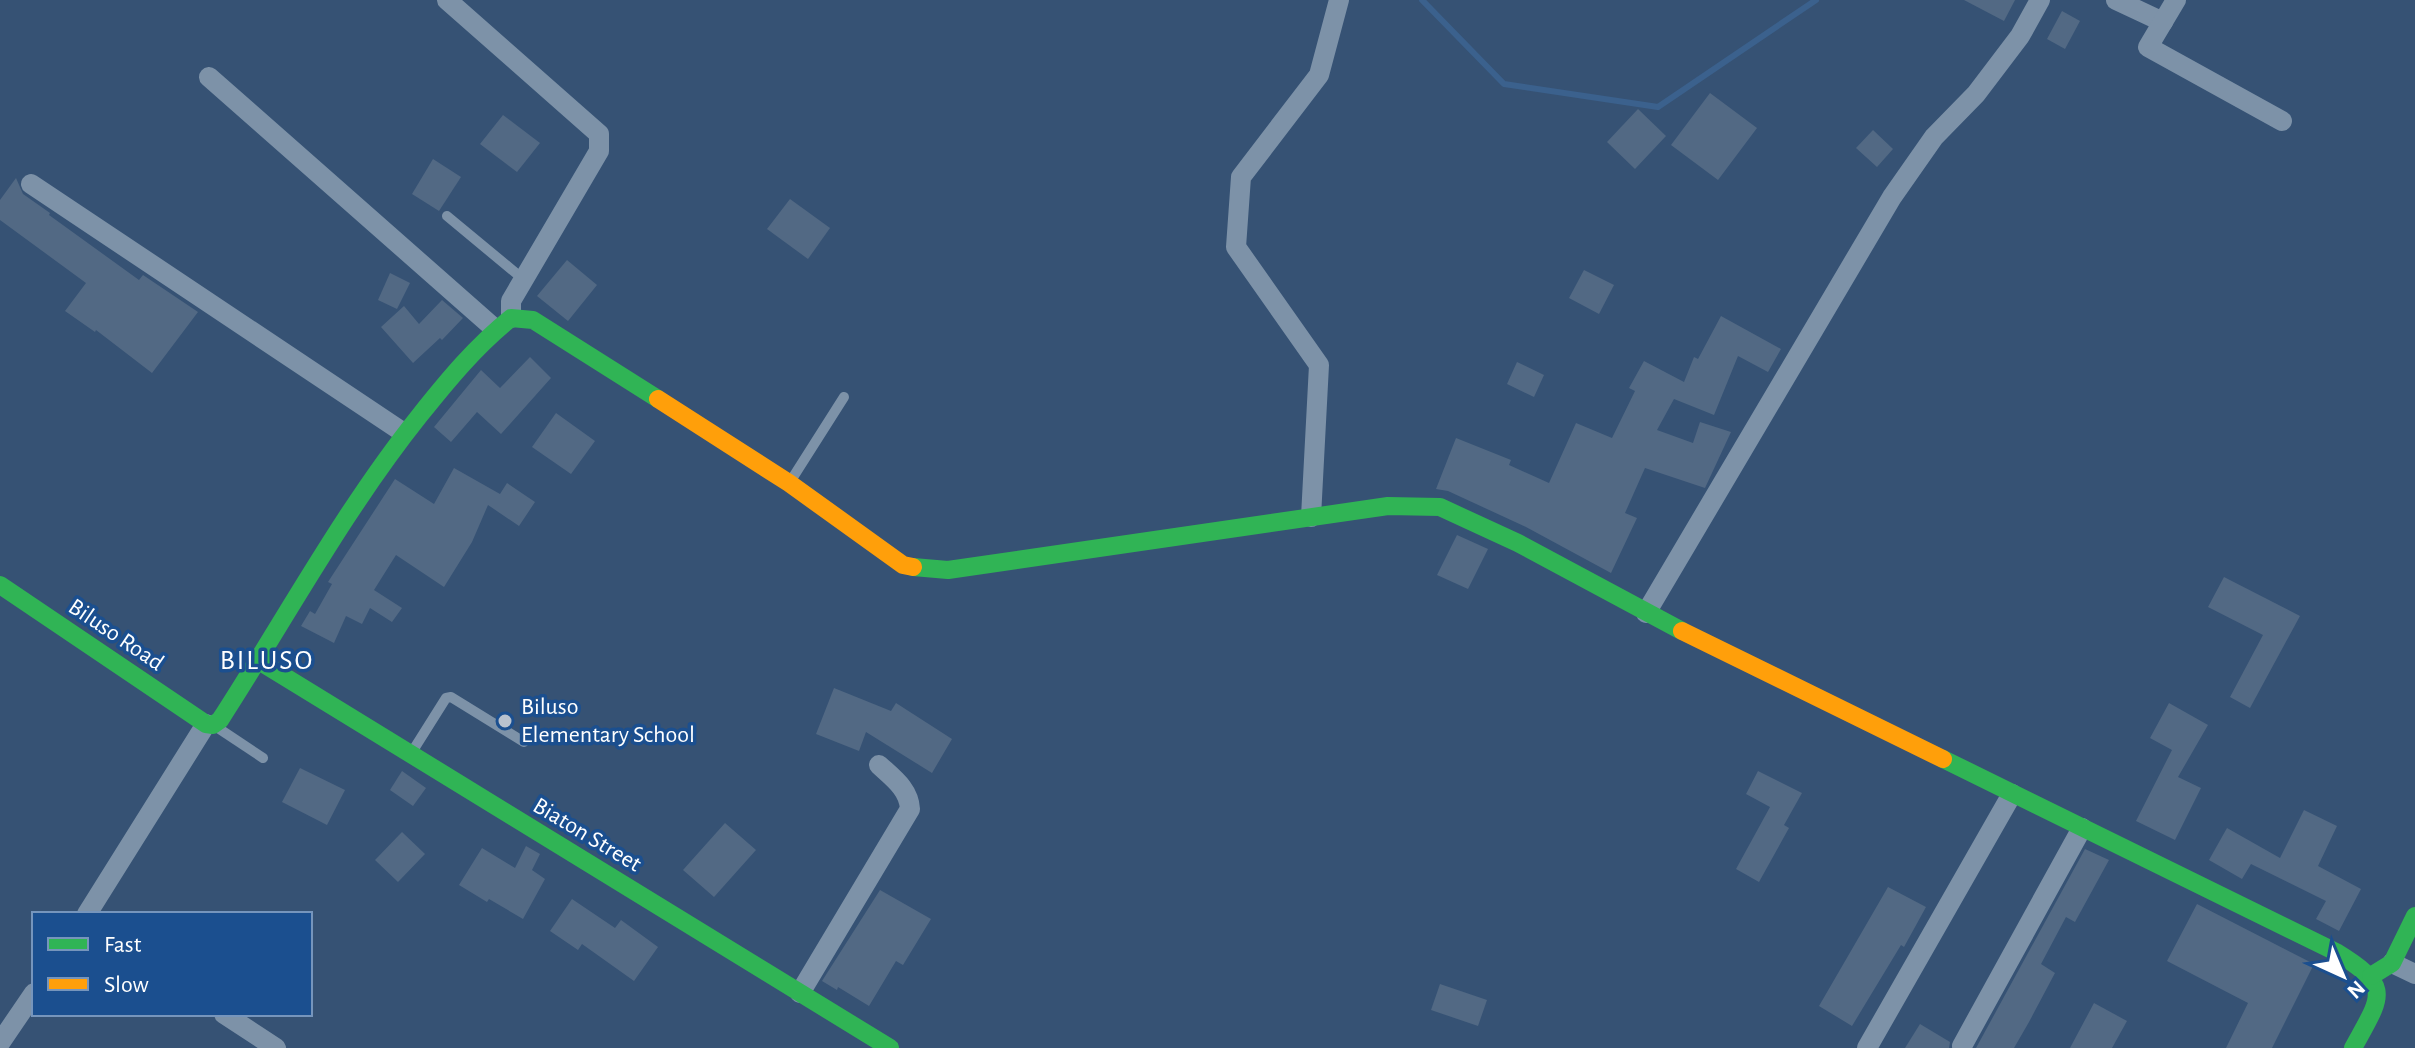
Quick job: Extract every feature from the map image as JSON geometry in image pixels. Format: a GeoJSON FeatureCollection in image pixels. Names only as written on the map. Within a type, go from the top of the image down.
{"type":"FeatureCollection","features":[{"type":"Feature","properties":{"kind":"street"},"geometry":{"type":"LineString","coordinates":[[88,912],[209,724],[220,720],[259,661],[380,465],[475,347],[503,324],[523,279],[599,151],[599,134],[447,0]]}},
{"type":"Feature","properties":{"kind":"street"},"geometry":{"type":"LineString","coordinates":[[1311,517],[1319,365],[1236,247],[1241,177],[1319,75],[1339,0]]}},
{"type":"Feature","properties":{"kind":"street"},"geometry":{"type":"LineString","coordinates":[[1646,613],[1892,197],[1934,137],[1976,94],[2020,36],[2040,0]]}},
{"type":"Feature","properties":{"kind":"street"},"geometry":{"type":"LineString","coordinates":[[2116,0],[2163,22]]}},
{"type":"Feature","properties":{"kind":"street"},"geometry":{"type":"LineString","coordinates":[[2176,0],[2148,47],[2282,121]]}},
{"type":"Feature","properties":{"kind":"street"},"geometry":{"type":"LineString","coordinates":[[209,77],[503,324],[533,320],[789,483],[903,565],[948,570],[1388,506],[1440,507],[1518,543],[1646,613],[2336,952],[2371,976],[2377,987],[2377,999],[2353,1048]]}},
{"type":"Feature","properties":{"kind":"street"},"geometry":{"type":"LineString","coordinates":[[31,184],[404,433]]}},
{"type":"Feature","properties":{"kind":"street","name":"Biluso Road"},"geometry":{"type":"LineString","coordinates":[[0,585],[209,724]]}},
{"type":"Feature","properties":{"kind":"street","name":"Biaton Street"},"geometry":{"type":"LineString","coordinates":[[259,661],[890,1048]]}},
{"type":"Feature","properties":{"kind":"street"},"geometry":{"type":"LineString","coordinates":[[800,993],[910,809],[909,798],[901,786],[879,765]]}},
{"type":"Feature","properties":{"kind":"street"},"geometry":{"type":"LineString","coordinates":[[1867,1048],[2012,794]]}},
{"type":"Feature","properties":{"kind":"street"},"geometry":{"type":"LineString","coordinates":[[1962,1046],[2082,828]]}},
{"type":"Feature","properties":{"kind":"street"},"geometry":{"type":"LineString","coordinates":[[2371,976],[2392,963],[2415,916]]}},
{"type":"Feature","properties":{"kind":"street"},"geometry":{"type":"LineString","coordinates":[[2392,963],[2415,974]]}},
{"type":"Feature","properties":{"kind":"street"},"geometry":{"type":"LineString","coordinates":[[0,1043],[32,996]]}},
{"type":"Feature","properties":{"kind":"street"},"geometry":{"type":"LineString","coordinates":[[227,1016],[276,1048]]}},
{"type":"Feature","properties":{"kind":"lane"},"geometry":{"type":"LineString","coordinates":[[447,216],[523,279]]}},
{"type":"Feature","properties":{"kind":"lane"},"geometry":{"type":"LineString","coordinates":[[789,483],[844,397]]}},
{"type":"Feature","properties":{"kind":"lane"},"geometry":{"type":"LineString","coordinates":[[410,756],[446,698],[451,697],[524,742]]}},
{"type":"Feature","properties":{"kind":"lane"},"geometry":{"type":"LineString","coordinates":[[209,724],[263,758]]}},
{"type":"Feature","properties":{"kind":"building"},"geometry":{"type":"Polygon","coordinates":[[[1964,0],[2015,0],[2004,21],[1964,0]]]}},
{"type":"Feature","properties":{"kind":"building"},"geometry":{"type":"Polygon","coordinates":[[[2062,11],[2080,21],[2065,49],[2047,39],[2062,11]]]}},
{"type":"Feature","properties":{"kind":"building"},"geometry":{"type":"Polygon","coordinates":[[[1710,93],[1757,128],[1718,180],[1671,145],[1710,93]]]}},
{"type":"Feature","properties":{"kind":"building"},"geometry":{"type":"Polygon","coordinates":[[[1638,109],[1666,136],[1635,169],[1607,142],[1638,109]]]}},
{"type":"Feature","properties":{"kind":"building"},"geometry":{"type":"Polygon","coordinates":[[[503,115],[540,143],[517,172],[480,144],[503,115]]]}},
{"type":"Feature","properties":{"kind":"building"},"geometry":{"type":"Polygon","coordinates":[[[1873,130],[1893,149],[1877,167],[1856,148],[1873,130]]]}},
{"type":"Feature","properties":{"kind":"building"},"geometry":{"type":"Polygon","coordinates":[[[433,159],[461,177],[439,211],[412,194],[433,159]]]}},
{"type":"Feature","properties":{"kind":"building"},"geometry":{"type":"Polygon","coordinates":[[[16,178],[23,194],[49,215],[139,280],[143,275],[198,312],[152,373],[96,330],[65,311],[86,283],[0,220],[0,200],[16,178]]]}},
{"type":"Feature","properties":{"kind":"building"},"geometry":{"type":"Polygon","coordinates":[[[790,199],[830,228],[808,259],[767,229],[790,199]]]}},
{"type":"Feature","properties":{"kind":"building"},"geometry":{"type":"Polygon","coordinates":[[[567,260],[597,285],[568,321],[537,296],[567,260]]]}},
{"type":"Feature","properties":{"kind":"building"},"geometry":{"type":"Polygon","coordinates":[[[1584,270],[1614,285],[1599,314],[1569,298],[1584,270]]]}},
{"type":"Feature","properties":{"kind":"building"},"geometry":{"type":"Polygon","coordinates":[[[390,273],[410,283],[397,309],[378,300],[390,273]]]}},
{"type":"Feature","properties":{"kind":"building"},"geometry":{"type":"Polygon","coordinates":[[[442,300],[463,318],[413,363],[381,327],[404,306],[419,324],[442,300]]]}},
{"type":"Feature","properties":{"kind":"building"},"geometry":{"type":"Polygon","coordinates":[[[1721,316],[1781,349],[1768,372],[1738,356],[1714,415],[1674,399],[1657,430],[1693,443],[1700,422],[1731,432],[1705,488],[1645,468],[1625,513],[1637,518],[1611,573],[1526,527],[1448,491],[1436,489],[1456,438],[1511,460],[1509,465],[1549,483],[1576,423],[1612,438],[1635,391],[1629,388],[1644,361],[1684,382],[1694,357],[1698,359],[1721,316]]]}},
{"type":"Feature","properties":{"kind":"building"},"geometry":{"type":"Polygon","coordinates":[[[530,357],[551,378],[501,434],[477,412],[451,442],[434,427],[481,370],[500,388],[530,357]]]}},
{"type":"Feature","properties":{"kind":"building"},"geometry":{"type":"Polygon","coordinates":[[[1517,362],[1544,375],[1534,397],[1507,384],[1517,362]]]}},
{"type":"Feature","properties":{"kind":"building"},"geometry":{"type":"Polygon","coordinates":[[[556,413],[595,441],[571,474],[532,447],[556,413]]]}},
{"type":"Feature","properties":{"kind":"building"},"geometry":{"type":"Polygon","coordinates":[[[454,468],[500,494],[507,483],[535,502],[519,526],[488,505],[472,542],[444,587],[396,555],[374,590],[402,608],[392,622],[370,608],[362,624],[346,616],[334,643],[301,626],[310,611],[315,614],[332,584],[328,582],[395,479],[434,504],[454,468]]]}},
{"type":"Feature","properties":{"kind":"building"},"geometry":{"type":"Polygon","coordinates":[[[1457,535],[1488,549],[1468,589],[1437,575],[1457,535]]]}},
{"type":"Feature","properties":{"kind":"building"},"geometry":{"type":"Polygon","coordinates":[[[2224,577],[2300,616],[2250,708],[2230,697],[2263,635],[2208,607],[2224,577]]]}},
{"type":"Feature","properties":{"kind":"building"},"geometry":{"type":"Polygon","coordinates":[[[834,688],[891,711],[896,703],[952,739],[932,773],[866,732],[859,751],[816,734],[834,688]]]}},
{"type":"Feature","properties":{"kind":"building"},"geometry":{"type":"Polygon","coordinates":[[[2169,703],[2208,725],[2178,777],[2201,788],[2175,840],[2136,821],[2172,750],[2150,738],[2169,703]]]}},
{"type":"Feature","properties":{"kind":"building"},"geometry":{"type":"Polygon","coordinates":[[[300,768],[345,790],[327,825],[282,802],[300,768]]]}},
{"type":"Feature","properties":{"kind":"building"},"geometry":{"type":"Polygon","coordinates":[[[402,771],[426,788],[413,806],[390,790],[402,771]]]}},
{"type":"Feature","properties":{"kind":"building"},"geometry":{"type":"Polygon","coordinates":[[[1758,771],[1802,793],[1784,825],[1789,828],[1759,882],[1736,869],[1770,807],[1746,794],[1758,771]]]}},
{"type":"Feature","properties":{"kind":"building"},"geometry":{"type":"Polygon","coordinates":[[[2304,810],[2337,826],[2318,866],[2361,889],[2339,931],[2316,919],[2326,901],[2251,864],[2242,879],[2209,860],[2227,828],[2280,858],[2304,810]]]}},
{"type":"Feature","properties":{"kind":"building"},"geometry":{"type":"Polygon","coordinates":[[[725,823],[756,850],[714,897],[683,870],[725,823]]]}},
{"type":"Feature","properties":{"kind":"building"},"geometry":{"type":"Polygon","coordinates":[[[402,832],[425,854],[398,882],[375,860],[402,832]]]}},
{"type":"Feature","properties":{"kind":"building"},"geometry":{"type":"Polygon","coordinates":[[[526,846],[540,854],[532,870],[545,879],[523,919],[459,885],[482,848],[515,868],[526,846]]]}},
{"type":"Feature","properties":{"kind":"building"},"geometry":{"type":"Polygon","coordinates":[[[2085,849],[2109,860],[2075,922],[2066,917],[2041,964],[2055,973],[2029,1022],[2014,1048],[1976,1048],[2085,849]]]}},
{"type":"Feature","properties":{"kind":"building"},"geometry":{"type":"Polygon","coordinates":[[[1888,887],[1926,907],[1904,947],[1901,945],[1852,1026],[1819,1006],[1888,887]]]}},
{"type":"Feature","properties":{"kind":"building"},"geometry":{"type":"Polygon","coordinates":[[[880,890],[931,919],[903,965],[896,961],[869,1006],[822,981],[880,890]]]}},
{"type":"Feature","properties":{"kind":"building"},"geometry":{"type":"Polygon","coordinates":[[[572,899],[615,928],[621,920],[658,947],[634,981],[582,944],[578,950],[550,931],[572,899]]]}},
{"type":"Feature","properties":{"kind":"building"},"geometry":{"type":"Polygon","coordinates":[[[2197,904],[2314,964],[2272,1048],[2226,1048],[2248,1003],[2167,961],[2197,904]]]}},
{"type":"Feature","properties":{"kind":"building"},"geometry":{"type":"Polygon","coordinates":[[[1440,984],[1487,1000],[1478,1026],[1431,1010],[1440,984]]]}},
{"type":"Feature","properties":{"kind":"building"},"geometry":{"type":"Polygon","coordinates":[[[2094,1003],[2127,1021],[2112,1048],[2070,1048],[2094,1003]]]}},
{"type":"Feature","properties":{"kind":"building"},"geometry":{"type":"Polygon","coordinates":[[[1920,1024],[1950,1042],[1949,1048],[1905,1048],[1920,1024]]]}},
{"type":"Feature","properties":{"kind":"waterway"},"geometry":{"type":"LineString","coordinates":[[1422,0],[1504,84],[1658,107],[1816,0]]}},
{"type":"Feature","properties":{"kind":"traffic: fast"},"geometry":{"type":"LineString","coordinates":[[0,585],[206,724],[213,725],[220,720],[341,526],[392,451],[463,364],[511,318],[533,320],[658,399]]}},
{"type":"Feature","properties":{"kind":"traffic: fast"},"geometry":{"type":"LineString","coordinates":[[913,567],[948,570],[1388,506],[1440,507],[1518,543],[1682,631]]}},
{"type":"Feature","properties":{"kind":"traffic: fast"},"geometry":{"type":"LineString","coordinates":[[259,661],[890,1048]]}},
{"type":"Feature","properties":{"kind":"traffic: fast"},"geometry":{"type":"LineString","coordinates":[[1943,759],[2336,952],[2354,964],[2367,974],[2377,993],[2371,1016],[2353,1048]]}},
{"type":"Feature","properties":{"kind":"traffic: fast"},"geometry":{"type":"LineString","coordinates":[[2371,976],[2392,963],[2415,916]]}},
{"type":"Feature","properties":{"kind":"traffic: slow"},"geometry":{"type":"LineString","coordinates":[[658,399],[789,483],[903,565],[913,567]]}},
{"type":"Feature","properties":{"kind":"traffic: slow"},"geometry":{"type":"LineString","coordinates":[[1682,631],[1943,759]]}},
{"type":"Feature","properties":{"kind":"place","name":"Biluso Elementary School"},"geometry":{"type":"Point","coordinates":[505,721]}},
{"type":"Feature","properties":{"kind":"district","name":"BILUSO"},"geometry":{"type":"Point","coordinates":[267,661]}}]}
